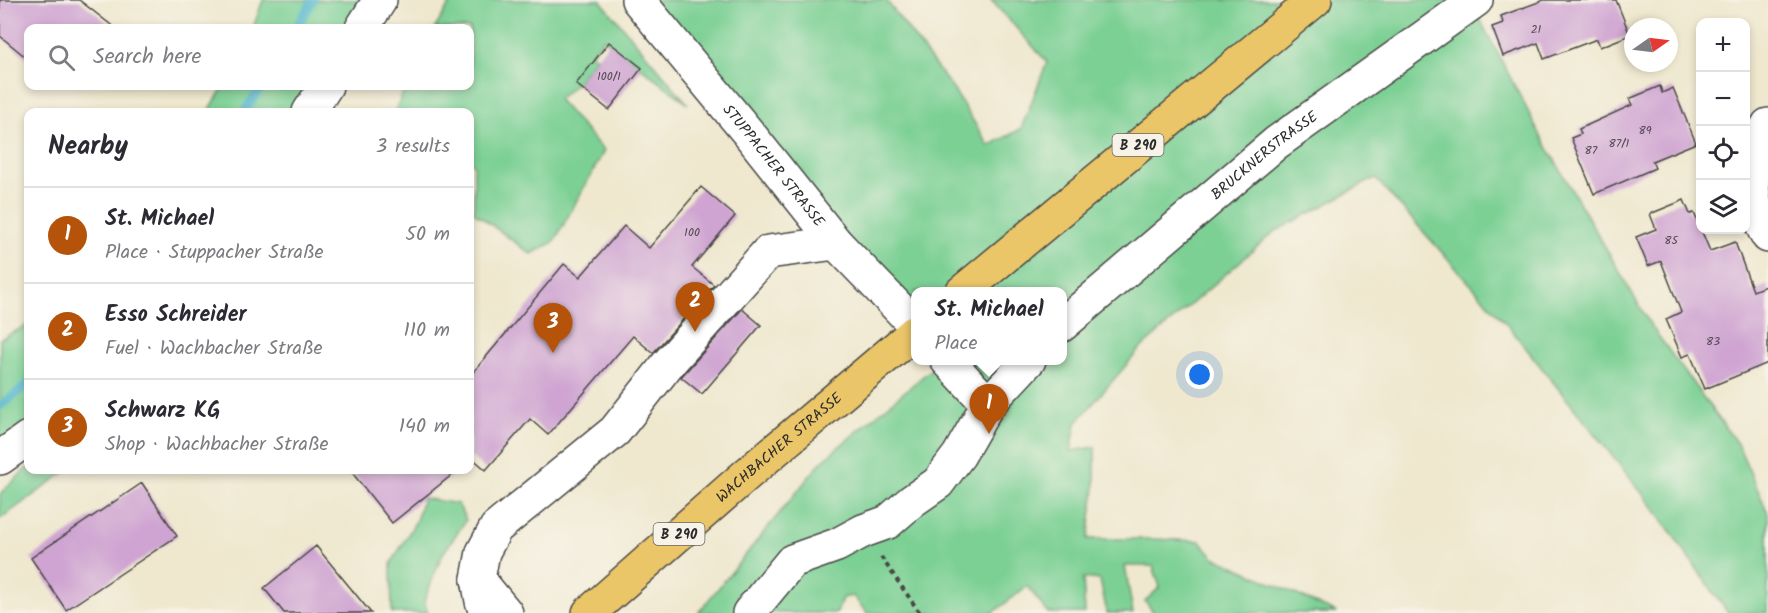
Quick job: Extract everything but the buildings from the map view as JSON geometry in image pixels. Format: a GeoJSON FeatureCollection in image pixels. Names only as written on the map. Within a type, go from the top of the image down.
{"type":"FeatureCollection","features":[{"type":"Feature","properties":{"kind":"main road","name":"B 290"},"geometry":{"type":"LineString","coordinates":[[967,287],[1315,0]]}},
{"type":"Feature","properties":{"kind":"main road","name":"WACHBACHER STRASSE"},"geometry":{"type":"LineString","coordinates":[[600,606],[746,475],[911,334]]}},
{"type":"Feature","properties":{"kind":"street"},"geometry":{"type":"LineString","coordinates":[[365,24],[380,0]]}},
{"type":"Feature","properties":{"kind":"street","name":"STUPPACHER STRASSE"},"geometry":{"type":"LineString","coordinates":[[638,0],[836,243],[911,322]]}},
{"type":"Feature","properties":{"kind":"street","name":"BRUCKNERSTRASSE"},"geometry":{"type":"LineString","coordinates":[[1067,321],[1276,143],[1476,0]]}},
{"type":"Feature","properties":{"kind":"street"},"geometry":{"type":"LineString","coordinates":[[312,108],[323,90]]}},
{"type":"Feature","properties":{"kind":"street"},"geometry":{"type":"LineString","coordinates":[[1768,125],[1759,139],[1751,183],[1759,222],[1768,236]]}},
{"type":"Feature","properties":{"kind":"street"},"geometry":{"type":"LineString","coordinates":[[486,613],[478,579],[483,552],[496,528],[615,431],[667,365],[768,252],[836,243]]}},
{"type":"Feature","properties":{"kind":"street"},"geometry":{"type":"LineString","coordinates":[[952,365],[988,404]]}},
{"type":"Feature","properties":{"kind":"street"},"geometry":{"type":"LineString","coordinates":[[749,613],[792,561],[837,545],[863,531],[888,522],[938,483],[959,455],[988,404],[1024,365]]}},
{"type":"Feature","properties":{"kind":"street"},"geometry":{"type":"LineString","coordinates":[[0,458],[24,441]]}},
{"type":"Feature","properties":{"kind":"street"},"geometry":{"type":"LineString","coordinates":[[478,579],[506,613]]}},
{"type":"Feature","properties":{"kind":"path"},"geometry":{"type":"LineString","coordinates":[[863,531],[920,613]]}},
{"type":"Feature","properties":{"kind":"green space"},"geometry":{"type":"Polygon","coordinates":[[[263,0],[380,0],[365,24],[254,24],[263,0]]]}},
{"type":"Feature","properties":{"kind":"green space"},"geometry":{"type":"Polygon","coordinates":[[[452,0],[600,0],[688,104],[604,39],[591,54],[596,58],[576,84],[558,99],[604,151],[554,242],[531,254],[474,212],[474,108],[397,108],[404,90],[474,90],[474,24],[437,24],[452,0]]]}},
{"type":"Feature","properties":{"kind":"green space"},"geometry":{"type":"Polygon","coordinates":[[[638,0],[886,0],[955,92],[989,146],[1021,129],[1047,62],[991,0],[1476,0],[1472,4],[1543,140],[1651,326],[1738,445],[1768,513],[1768,613],[1728,613],[1654,508],[1509,327],[1375,178],[1274,232],[1141,348],[1076,423],[1071,451],[1095,447],[1095,488],[1088,539],[1200,541],[1214,557],[1337,613],[1154,613],[1145,601],[1160,587],[1153,566],[1125,566],[1133,613],[1107,613],[1100,580],[1083,578],[1085,613],[1048,613],[1027,586],[993,613],[867,613],[853,596],[842,598],[837,613],[698,613],[822,461],[936,365],[1067,365],[1067,287],[911,287],[911,324],[638,0]]]}},
{"type":"Feature","properties":{"kind":"green space"},"geometry":{"type":"Polygon","coordinates":[[[222,90],[323,90],[312,108],[210,108],[222,90]]]}},
{"type":"Feature","properties":{"kind":"green space"},"geometry":{"type":"Polygon","coordinates":[[[24,327],[24,441],[0,458],[0,339],[24,327]]]}},
{"type":"Feature","properties":{"kind":"green space"},"geometry":{"type":"Polygon","coordinates":[[[24,471],[24,474],[62,474],[0,519],[0,494],[24,471]]]}},
{"type":"Feature","properties":{"kind":"green space"},"geometry":{"type":"Polygon","coordinates":[[[423,498],[458,504],[466,520],[442,555],[424,601],[428,613],[392,613],[391,564],[416,521],[423,498]]]}},
{"type":"Feature","properties":{"kind":"waterway"},"geometry":{"type":"LineString","coordinates":[[298,24],[313,0]]}},
{"type":"Feature","properties":{"kind":"waterway"},"geometry":{"type":"LineString","coordinates":[[247,108],[259,90]]}},
{"type":"Feature","properties":{"kind":"waterway"},"geometry":{"type":"LineString","coordinates":[[0,406],[24,387]]}},
{"type":"Feature","properties":{"kind":"place","name":"Esso Schreider"},"geometry":{"type":"Point","coordinates":[695,332]}},
{"type":"Feature","properties":{"kind":"place","name":"Schwarz KG"},"geometry":{"type":"Point","coordinates":[553,353]}},
{"type":"Feature","properties":{"kind":"place","name":"St. Michael"},"geometry":{"type":"Point","coordinates":[989,434]}}]}
